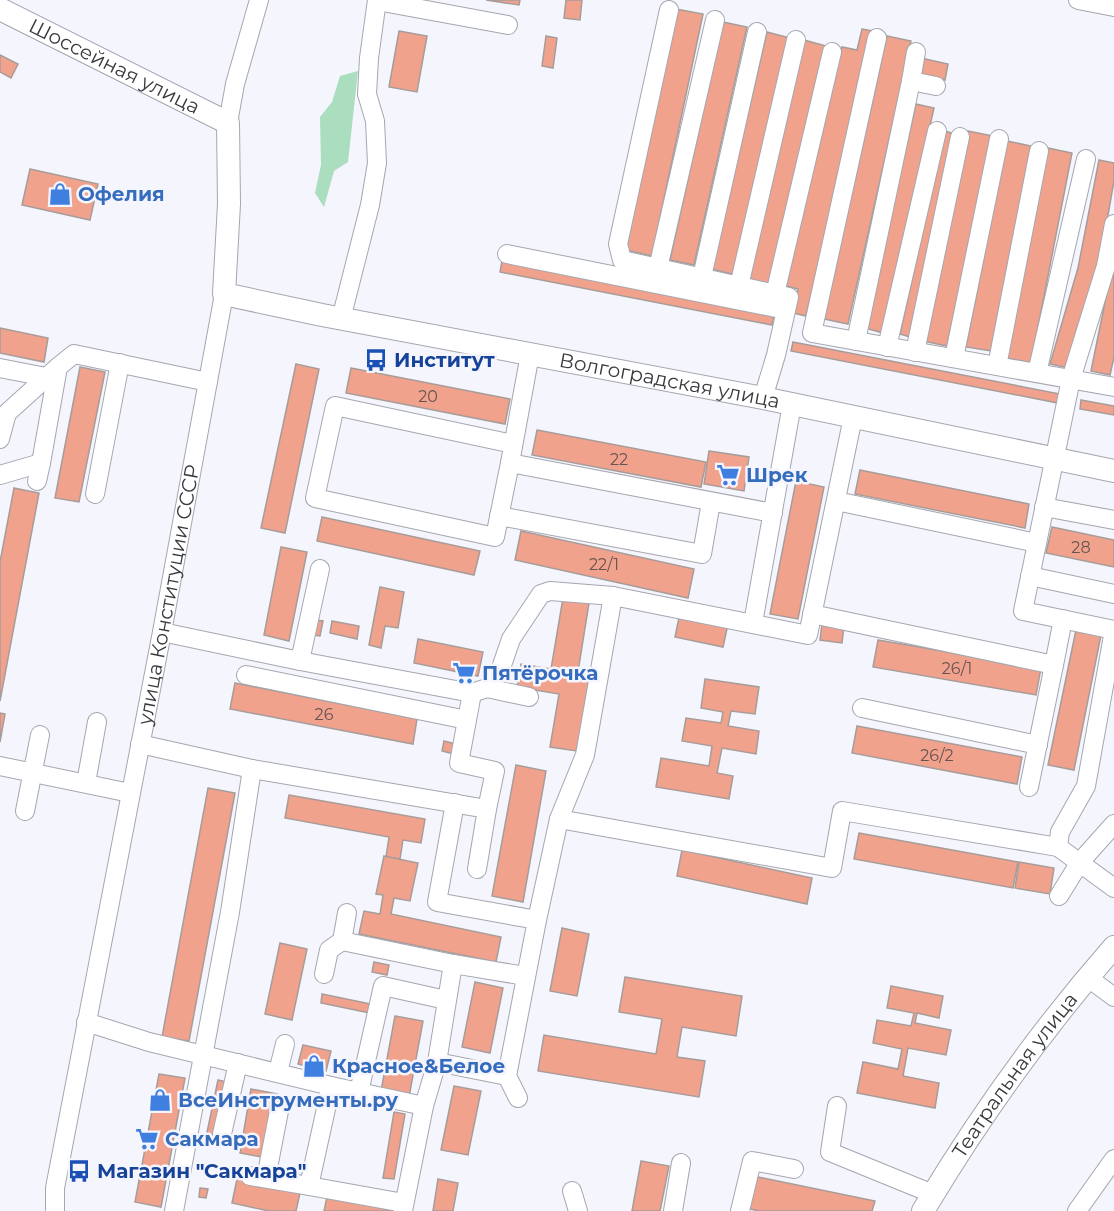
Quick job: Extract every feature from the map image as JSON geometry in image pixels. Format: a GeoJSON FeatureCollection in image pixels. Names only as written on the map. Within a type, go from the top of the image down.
{"type":"FeatureCollection","features":[{"type":"Feature","properties":{"kind":"main road","name":"Шоссейная улица"},"geometry":{"type":"LineString","coordinates":[[0,9],[228,123]]}},
{"type":"Feature","properties":{"kind":"main road","name":"улица Конституции СССР"},"geometry":{"type":"LineString","coordinates":[[224,294],[229,204],[228,123]]}},
{"type":"Feature","properties":{"kind":"main road","name":"Волгоградская улица"},"geometry":{"type":"LineString","coordinates":[[224,294],[341,319],[764,398],[1114,471]]}},
{"type":"Feature","properties":{"kind":"main road","name":"Театральная улица"},"geometry":{"type":"LineString","coordinates":[[928,1202],[988,1107],[1033,1045],[1114,947]]}},
{"type":"Feature","properties":{"kind":"street","name":"улица Конституции СССР"},"geometry":{"type":"LineString","coordinates":[[228,123],[237,74],[259,0]]}},
{"type":"Feature","properties":{"kind":"street"},"geometry":{"type":"LineString","coordinates":[[341,319],[370,205],[377,163],[375,121],[367,94],[369,58],[377,0],[508,26]]}},
{"type":"Feature","properties":{"kind":"street"},"geometry":{"type":"LineString","coordinates":[[1078,0],[1114,7]]}},
{"type":"Feature","properties":{"kind":"street"},"geometry":{"type":"LineString","coordinates":[[669,10],[618,244],[622,260],[789,297],[764,398]]}},
{"type":"Feature","properties":{"kind":"street"},"geometry":{"type":"LineString","coordinates":[[658,268],[715,20]]}},
{"type":"Feature","properties":{"kind":"street"},"geometry":{"type":"LineString","coordinates":[[702,278],[757,32]]}},
{"type":"Feature","properties":{"kind":"street"},"geometry":{"type":"LineString","coordinates":[[877,38],[812,333],[1114,387]]}},
{"type":"Feature","properties":{"kind":"street"},"geometry":{"type":"LineString","coordinates":[[739,286],[796,40]]}},
{"type":"Feature","properties":{"kind":"street"},"geometry":{"type":"LineString","coordinates":[[775,294],[832,52]]}},
{"type":"Feature","properties":{"kind":"street"},"geometry":{"type":"LineString","coordinates":[[856,341],[916,52]]}},
{"type":"Feature","properties":{"kind":"street"},"geometry":{"type":"LineString","coordinates":[[911,81],[936,86]]}},
{"type":"Feature","properties":{"kind":"street"},"geometry":{"type":"LineString","coordinates":[[887,347],[937,131]]}},
{"type":"Feature","properties":{"kind":"street"},"geometry":{"type":"LineString","coordinates":[[915,352],[960,137]]}},
{"type":"Feature","properties":{"kind":"street"},"geometry":{"type":"LineString","coordinates":[[954,358],[999,140]]}},
{"type":"Feature","properties":{"kind":"street"},"geometry":{"type":"LineString","coordinates":[[997,366],[1039,151]]}},
{"type":"Feature","properties":{"kind":"street"},"geometry":{"type":"LineString","coordinates":[[1037,373],[1086,159]]}},
{"type":"Feature","properties":{"kind":"street"},"geometry":{"type":"LineString","coordinates":[[1058,847],[1060,832],[1086,786],[1114,630],[1023,611],[1071,379],[1106,266],[1114,224]]}},
{"type":"Feature","properties":{"kind":"street"},"geometry":{"type":"LineString","coordinates":[[507,254],[786,310]]}},
{"type":"Feature","properties":{"kind":"street","name":"улица Конституции СССР"},"geometry":{"type":"LineString","coordinates":[[50,1204],[162,632],[224,294]]}},
{"type":"Feature","properties":{"kind":"street"},"geometry":{"type":"LineString","coordinates":[[0,439],[7,414],[74,354],[208,382]]}},
{"type":"Feature","properties":{"kind":"street"},"geometry":{"type":"LineString","coordinates":[[513,444],[335,406],[315,498],[495,537],[510,463],[530,354]]}},
{"type":"Feature","properties":{"kind":"street"},"geometry":{"type":"LineString","coordinates":[[95,494],[120,363]]}},
{"type":"Feature","properties":{"kind":"street"},"geometry":{"type":"LineString","coordinates":[[0,368],[52,372]]}},
{"type":"Feature","properties":{"kind":"street"},"geometry":{"type":"LineString","coordinates":[[0,475],[39,472],[52,372]]}},
{"type":"Feature","properties":{"kind":"street"},"geometry":{"type":"LineString","coordinates":[[753,623],[792,404]]}},
{"type":"Feature","properties":{"kind":"street"},"geometry":{"type":"LineString","coordinates":[[477,869],[495,771],[459,763],[466,720],[480,691],[500,671],[511,639],[541,594],[550,591],[614,596],[808,635],[853,417]]}},
{"type":"Feature","properties":{"kind":"street"},"geometry":{"type":"LineString","coordinates":[[510,463],[773,513]]}},
{"type":"Feature","properties":{"kind":"street"},"geometry":{"type":"LineString","coordinates":[[836,501],[1037,543]]}},
{"type":"Feature","properties":{"kind":"street"},"geometry":{"type":"LineString","coordinates":[[499,516],[702,554],[711,502]]}},
{"type":"Feature","properties":{"kind":"street"},"geometry":{"type":"LineString","coordinates":[[1044,507],[1114,520]]}},
{"type":"Feature","properties":{"kind":"street"},"geometry":{"type":"LineString","coordinates":[[300,661],[320,569]]}},
{"type":"Feature","properties":{"kind":"street"},"geometry":{"type":"LineString","coordinates":[[1030,576],[1114,594]]}},
{"type":"Feature","properties":{"kind":"street"},"geometry":{"type":"LineString","coordinates":[[518,1098],[507,1076],[525,976],[559,819],[585,755],[614,596]]}},
{"type":"Feature","properties":{"kind":"street"},"geometry":{"type":"LineString","coordinates":[[812,614],[1054,665]]}},
{"type":"Feature","properties":{"kind":"street"},"geometry":{"type":"LineString","coordinates":[[1029,787],[1063,620]]}},
{"type":"Feature","properties":{"kind":"street"},"geometry":{"type":"LineString","coordinates":[[162,632],[300,661],[528,697]]}},
{"type":"Feature","properties":{"kind":"street"},"geometry":{"type":"LineString","coordinates":[[246,675],[466,720]]}},
{"type":"Feature","properties":{"kind":"street"},"geometry":{"type":"LineString","coordinates":[[862,708],[1038,745]]}},
{"type":"Feature","properties":{"kind":"street"},"geometry":{"type":"LineString","coordinates":[[86,783],[97,722]]}},
{"type":"Feature","properties":{"kind":"street"},"geometry":{"type":"LineString","coordinates":[[25,811],[40,735]]}},
{"type":"Feature","properties":{"kind":"street"},"geometry":{"type":"LineString","coordinates":[[140,744],[252,769],[487,808]]}},
{"type":"Feature","properties":{"kind":"street"},"geometry":{"type":"LineString","coordinates":[[0,766],[130,793]]}},
{"type":"Feature","properties":{"kind":"street"},"geometry":{"type":"LineString","coordinates":[[174,1211],[230,912],[252,769]]}},
{"type":"Feature","properties":{"kind":"street"},"geometry":{"type":"LineString","coordinates":[[455,803],[437,902],[537,920]]}},
{"type":"Feature","properties":{"kind":"street"},"geometry":{"type":"LineString","coordinates":[[559,819],[832,868],[842,811],[1058,847],[1114,888]]}},
{"type":"Feature","properties":{"kind":"street"},"geometry":{"type":"LineString","coordinates":[[1059,896],[1080,862],[1114,824]]}},
{"type":"Feature","properties":{"kind":"street"},"geometry":{"type":"LineString","coordinates":[[324,974],[329,950],[342,941],[347,913]]}},
{"type":"Feature","properties":{"kind":"street"},"geometry":{"type":"LineString","coordinates":[[342,941],[525,976]]}},
{"type":"Feature","properties":{"kind":"street"},"geometry":{"type":"LineString","coordinates":[[279,1111],[258,1177],[404,1207],[424,1106],[437,1062],[453,964]]}},
{"type":"Feature","properties":{"kind":"street"},"geometry":{"type":"LineString","coordinates":[[1088,977],[1114,997]]}},
{"type":"Feature","properties":{"kind":"street"},"geometry":{"type":"LineString","coordinates":[[359,1092],[383,986],[446,1000]]}},
{"type":"Feature","properties":{"kind":"street"},"geometry":{"type":"LineString","coordinates":[[86,1022],[149,1042],[424,1106]]}},
{"type":"Feature","properties":{"kind":"street"},"geometry":{"type":"LineString","coordinates":[[278,1072],[285,1044]]}},
{"type":"Feature","properties":{"kind":"street"},"geometry":{"type":"LineString","coordinates":[[437,1062],[507,1076]]}},
{"type":"Feature","properties":{"kind":"street"},"geometry":{"type":"LineString","coordinates":[[222,1134],[238,1063]]}},
{"type":"Feature","properties":{"kind":"street"},"geometry":{"type":"LineString","coordinates":[[309,1186],[331,1086]]}},
{"type":"Feature","properties":{"kind":"street"},"geometry":{"type":"LineString","coordinates":[[837,1106],[830,1152],[928,1202]]}},
{"type":"Feature","properties":{"kind":"street"},"geometry":{"type":"LineString","coordinates":[[1077,1211],[1114,1159]]}},
{"type":"Feature","properties":{"kind":"street"},"geometry":{"type":"LineString","coordinates":[[740,1211],[752,1161],[794,1169]]}},
{"type":"Feature","properties":{"kind":"street"},"geometry":{"type":"LineString","coordinates":[[673,1211],[681,1163]]}},
{"type":"Feature","properties":{"kind":"street"},"geometry":{"type":"LineString","coordinates":[[572,1191],[578,1211]]}},
{"type":"Feature","properties":{"kind":"street"},"geometry":{"type":"LineString","coordinates":[[50,1204],[66,1211]]}},
{"type":"Feature","properties":{"kind":"green space"},"geometry":{"type":"Polygon","coordinates":[[[358,71],[348,162],[334,171],[324,207],[315,193],[321,165],[320,117],[332,102],[340,76],[358,71]]]}},
{"type":"Feature","properties":{"kind":"building"},"geometry":{"type":"Polygon","coordinates":[[[486,0],[520,0],[519,5],[486,0]]]}},
{"type":"Feature","properties":{"kind":"building"},"geometry":{"type":"Polygon","coordinates":[[[566,0],[582,0],[580,20],[564,18],[566,0]]]}},
{"type":"Feature","properties":{"kind":"building"},"geometry":{"type":"Polygon","coordinates":[[[676,9],[703,14],[652,256],[626,250],[676,9]]]}},
{"type":"Feature","properties":{"kind":"building"},"geometry":{"type":"Polygon","coordinates":[[[723,22],[747,27],[694,265],[670,260],[723,22]]]}},
{"type":"Feature","properties":{"kind":"building"},"geometry":{"type":"Polygon","coordinates":[[[862,29],[873,31],[806,316],[793,313],[798,289],[786,286],[842,47],[857,50],[862,29]]]}},
{"type":"Feature","properties":{"kind":"building"},"geometry":{"type":"Polygon","coordinates":[[[399,31],[427,36],[417,92],[389,87],[399,31]]]}},
{"type":"Feature","properties":{"kind":"building"},"geometry":{"type":"Polygon","coordinates":[[[767,32],[790,38],[735,275],[712,269],[767,32]]]}},
{"type":"Feature","properties":{"kind":"building"},"geometry":{"type":"Polygon","coordinates":[[[546,36],[557,38],[553,68],[542,66],[546,36]]]}},
{"type":"Feature","properties":{"kind":"building"},"geometry":{"type":"Polygon","coordinates":[[[887,36],[911,41],[848,324],[824,319],[887,36]]]}},
{"type":"Feature","properties":{"kind":"building"},"geometry":{"type":"Polygon","coordinates":[[[804,40],[826,46],[771,285],[748,280],[804,40]]]}},
{"type":"Feature","properties":{"kind":"building"},"geometry":{"type":"Polygon","coordinates":[[[0,55],[18,64],[11,78],[0,72],[0,55]]]}},
{"type":"Feature","properties":{"kind":"building"},"geometry":{"type":"Polygon","coordinates":[[[921,58],[948,64],[945,80],[918,74],[921,58]]]}},
{"type":"Feature","properties":{"kind":"building"},"geometry":{"type":"Polygon","coordinates":[[[916,104],[934,108],[883,333],[865,328],[916,104]]]}},
{"type":"Feature","properties":{"kind":"building"},"geometry":{"type":"Polygon","coordinates":[[[945,131],[955,134],[910,337],[900,334],[945,131]]]}},
{"type":"Feature","properties":{"kind":"building"},"geometry":{"type":"Polygon","coordinates":[[[968,131],[993,136],[947,346],[923,341],[968,131]]]}},
{"type":"Feature","properties":{"kind":"building"},"geometry":{"type":"Polygon","coordinates":[[[1007,141],[1031,146],[991,351],[966,347],[1007,141]]]}},
{"type":"Feature","properties":{"kind":"building"},"geometry":{"type":"Polygon","coordinates":[[[1048,148],[1072,153],[1031,363],[1007,358],[1048,148]]]}},
{"type":"Feature","properties":{"kind":"building"},"geometry":{"type":"Polygon","coordinates":[[[1099,160],[1114,163],[1114,181],[1098,272],[1069,368],[1050,364],[1078,268],[1099,160]]]}},
{"type":"Feature","properties":{"kind":"building","name":"Офелия"},"geometry":{"type":"Polygon","coordinates":[[[30,169],[98,184],[90,220],[22,205],[30,169]]]}},
{"type":"Feature","properties":{"kind":"building"},"geometry":{"type":"Polygon","coordinates":[[[1114,258],[1114,357],[1110,375],[1091,371],[1114,258]]]}},
{"type":"Feature","properties":{"kind":"building"},"geometry":{"type":"Polygon","coordinates":[[[502,261],[774,313],[772,325],[500,272],[502,261]]]}},
{"type":"Feature","properties":{"kind":"building"},"geometry":{"type":"Polygon","coordinates":[[[0,328],[48,338],[44,362],[0,353],[0,328]]]}},
{"type":"Feature","properties":{"kind":"building"},"geometry":{"type":"Polygon","coordinates":[[[793,342],[1065,395],[1063,404],[791,351],[793,342]]]}},
{"type":"Feature","properties":{"kind":"building"},"geometry":{"type":"Polygon","coordinates":[[[296,364],[319,369],[285,533],[261,528],[296,364]]]}},
{"type":"Feature","properties":{"kind":"building"},"geometry":{"type":"Polygon","coordinates":[[[80,367],[105,372],[79,502],[55,498],[80,367]]]}},
{"type":"Feature","properties":{"kind":"building"},"geometry":{"type":"Polygon","coordinates":[[[351,368],[510,399],[505,424],[346,393],[351,368]]]}},
{"type":"Feature","properties":{"kind":"building"},"geometry":{"type":"Polygon","coordinates":[[[1081,400],[1114,406],[1114,415],[1080,409],[1081,400]]]}},
{"type":"Feature","properties":{"kind":"building"},"geometry":{"type":"Polygon","coordinates":[[[537,430],[706,462],[701,487],[532,455],[537,430]]]}},
{"type":"Feature","properties":{"kind":"building"},"geometry":{"type":"Polygon","coordinates":[[[709,451],[749,457],[744,491],[704,484],[709,451]]]}},
{"type":"Feature","properties":{"kind":"building"},"geometry":{"type":"Polygon","coordinates":[[[860,470],[1029,504],[1025,528],[855,494],[860,470]]]}},
{"type":"Feature","properties":{"kind":"building"},"geometry":{"type":"Polygon","coordinates":[[[796,481],[824,487],[798,619],[770,614],[796,481]]]}},
{"type":"Feature","properties":{"kind":"building"},"geometry":{"type":"Polygon","coordinates":[[[14,488],[39,493],[0,701],[0,562],[14,488]]]}},
{"type":"Feature","properties":{"kind":"building"},"geometry":{"type":"Polygon","coordinates":[[[322,517],[480,551],[474,575],[317,541],[322,517]]]}},
{"type":"Feature","properties":{"kind":"building"},"geometry":{"type":"Polygon","coordinates":[[[1052,527],[1114,540],[1114,567],[1046,553],[1052,527]]]}},
{"type":"Feature","properties":{"kind":"building"},"geometry":{"type":"Polygon","coordinates":[[[521,531],[694,569],[688,598],[515,560],[521,531]]]}},
{"type":"Feature","properties":{"kind":"building"},"geometry":{"type":"Polygon","coordinates":[[[281,547],[307,552],[289,641],[264,635],[281,547]]]}},
{"type":"Feature","properties":{"kind":"building"},"geometry":{"type":"Polygon","coordinates":[[[380,587],[404,592],[398,628],[385,626],[381,648],[369,645],[380,587]]]}},
{"type":"Feature","properties":{"kind":"building"},"geometry":{"type":"Polygon","coordinates":[[[563,598],[589,603],[578,672],[590,675],[577,751],[550,747],[559,694],[517,687],[521,664],[551,669],[563,598]]]}},
{"type":"Feature","properties":{"kind":"building"},"geometry":{"type":"Polygon","coordinates":[[[680,613],[728,624],[723,647],[675,637],[680,613]]]}},
{"type":"Feature","properties":{"kind":"building"},"geometry":{"type":"Polygon","coordinates":[[[316,620],[323,621],[320,636],[313,635],[316,620]]]}},
{"type":"Feature","properties":{"kind":"building"},"geometry":{"type":"Polygon","coordinates":[[[332,621],[359,626],[357,639],[330,633],[332,621]]]}},
{"type":"Feature","properties":{"kind":"building"},"geometry":{"type":"Polygon","coordinates":[[[822,624],[844,626],[842,643],[820,640],[822,624]]]}},
{"type":"Feature","properties":{"kind":"building"},"geometry":{"type":"Polygon","coordinates":[[[1076,630],[1101,635],[1074,770],[1048,765],[1076,630]]]}},
{"type":"Feature","properties":{"kind":"building"},"geometry":{"type":"Polygon","coordinates":[[[418,639],[483,652],[478,676],[414,663],[418,639]]]}},
{"type":"Feature","properties":{"kind":"building"},"geometry":{"type":"Polygon","coordinates":[[[878,640],[1041,668],[1036,695],[873,667],[878,640]]]}},
{"type":"Feature","properties":{"kind":"building"},"geometry":{"type":"Polygon","coordinates":[[[705,679],[759,687],[755,714],[731,711],[728,726],[759,731],[756,754],[722,748],[717,773],[733,776],[729,799],[656,787],[661,758],[709,766],[712,746],[682,741],[686,718],[721,723],[723,712],[701,708],[705,679]]]}},
{"type":"Feature","properties":{"kind":"building"},"geometry":{"type":"Polygon","coordinates":[[[235,683],[417,719],[413,744],[230,709],[235,683]]]}},
{"type":"Feature","properties":{"kind":"building"},"geometry":{"type":"Polygon","coordinates":[[[0,713],[5,714],[0,742],[0,713]]]}},
{"type":"Feature","properties":{"kind":"building"},"geometry":{"type":"Polygon","coordinates":[[[857,726],[1022,757],[1017,784],[852,753],[857,726]]]}},
{"type":"Feature","properties":{"kind":"building"},"geometry":{"type":"Polygon","coordinates":[[[444,741],[456,744],[454,754],[442,751],[444,741]]]}},
{"type":"Feature","properties":{"kind":"building"},"geometry":{"type":"Polygon","coordinates":[[[516,765],[546,771],[523,902],[492,896],[516,765]]]}},
{"type":"Feature","properties":{"kind":"building"},"geometry":{"type":"Polygon","coordinates":[[[208,788],[235,793],[189,1041],[162,1037],[208,788]]]}},
{"type":"Feature","properties":{"kind":"building"},"geometry":{"type":"Polygon","coordinates":[[[289,795],[425,819],[421,843],[403,840],[400,859],[386,857],[389,837],[285,818],[289,795]]]}},
{"type":"Feature","properties":{"kind":"building"},"geometry":{"type":"Polygon","coordinates":[[[859,833],[1018,862],[1013,888],[854,859],[859,833]]]}},
{"type":"Feature","properties":{"kind":"building"},"geometry":{"type":"Polygon","coordinates":[[[682,850],[812,878],[807,904],[677,876],[682,850]]]}},
{"type":"Feature","properties":{"kind":"building"},"geometry":{"type":"Polygon","coordinates":[[[384,856],[418,863],[410,901],[394,898],[391,914],[501,937],[496,962],[359,934],[364,911],[380,914],[383,895],[376,894],[384,856]]]}},
{"type":"Feature","properties":{"kind":"building"},"geometry":{"type":"Polygon","coordinates":[[[1019,862],[1054,868],[1050,894],[1015,888],[1019,862]]]}},
{"type":"Feature","properties":{"kind":"building"},"geometry":{"type":"Polygon","coordinates":[[[562,928],[589,934],[577,996],[550,991],[562,928]]]}},
{"type":"Feature","properties":{"kind":"building"},"geometry":{"type":"Polygon","coordinates":[[[280,943],[307,949],[292,1020],[265,1014],[280,943]]]}},
{"type":"Feature","properties":{"kind":"building"},"geometry":{"type":"Polygon","coordinates":[[[374,962],[389,965],[387,975],[372,972],[374,962]]]}},
{"type":"Feature","properties":{"kind":"building"},"geometry":{"type":"Polygon","coordinates":[[[625,977],[742,996],[736,1036],[682,1027],[677,1057],[705,1061],[699,1097],[538,1071],[544,1035],[656,1054],[662,1019],[619,1012],[625,977]]]}},
{"type":"Feature","properties":{"kind":"building"},"geometry":{"type":"Polygon","coordinates":[[[475,982],[503,988],[490,1053],[462,1047],[475,982]]]}},
{"type":"Feature","properties":{"kind":"building"},"geometry":{"type":"Polygon","coordinates":[[[891,986],[943,996],[939,1018],[917,1013],[915,1023],[951,1030],[946,1055],[908,1048],[903,1076],[939,1083],[935,1108],[857,1093],[863,1062],[898,1069],[902,1049],[873,1043],[877,1020],[911,1026],[914,1013],[887,1008],[891,986]]]}},
{"type":"Feature","properties":{"kind":"building"},"geometry":{"type":"Polygon","coordinates":[[[322,994],[371,1004],[370,1013],[321,1003],[322,994]]]}},
{"type":"Feature","properties":{"kind":"building"},"geometry":{"type":"Polygon","coordinates":[[[395,1016],[423,1021],[409,1097],[381,1091],[395,1016]]]}},
{"type":"Feature","properties":{"kind":"building"},"geometry":{"type":"Polygon","coordinates":[[[303,1045],[331,1051],[326,1071],[298,1064],[303,1045]]]}},
{"type":"Feature","properties":{"kind":"building"},"geometry":{"type":"Polygon","coordinates":[[[159,1074],[185,1078],[161,1207],[135,1202],[159,1074]]]}},
{"type":"Feature","properties":{"kind":"building"},"geometry":{"type":"Polygon","coordinates":[[[218,1080],[227,1082],[215,1144],[205,1142],[218,1080]]]}},
{"type":"Feature","properties":{"kind":"building"},"geometry":{"type":"Polygon","coordinates":[[[454,1086],[481,1091],[468,1155],[441,1150],[454,1086]]]}},
{"type":"Feature","properties":{"kind":"building"},"geometry":{"type":"Polygon","coordinates":[[[251,1089],[278,1094],[267,1158],[240,1153],[251,1089]]]}},
{"type":"Feature","properties":{"kind":"building"},"geometry":{"type":"Polygon","coordinates":[[[394,1112],[405,1114],[394,1179],[383,1178],[394,1112]]]}},
{"type":"Feature","properties":{"kind":"building"},"geometry":{"type":"Polygon","coordinates":[[[641,1161],[669,1166],[660,1211],[632,1211],[641,1161]]]}},
{"type":"Feature","properties":{"kind":"building"},"geometry":{"type":"Polygon","coordinates":[[[753,1176],[875,1201],[872,1211],[758,1211],[747,1208],[753,1176]]]}},
{"type":"Feature","properties":{"kind":"building"},"geometry":{"type":"Polygon","coordinates":[[[237,1179],[300,1193],[296,1211],[269,1211],[232,1203],[237,1179]]]}},
{"type":"Feature","properties":{"kind":"building"},"geometry":{"type":"Polygon","coordinates":[[[438,1179],[458,1183],[453,1211],[433,1211],[438,1179]]]}},
{"type":"Feature","properties":{"kind":"building"},"geometry":{"type":"Polygon","coordinates":[[[200,1188],[208,1189],[206,1198],[199,1197],[200,1188]]]}},
{"type":"Feature","properties":{"kind":"building"},"geometry":{"type":"Polygon","coordinates":[[[327,1197],[392,1210],[392,1211],[324,1211],[327,1197]]]}},
{"type":"Feature","properties":{"kind":"place","name":"Офелия"},"geometry":{"type":"Point","coordinates":[60,194]}},
{"type":"Feature","properties":{"kind":"place","name":"Институт"},"geometry":{"type":"Point","coordinates":[376,360]}},
{"type":"Feature","properties":{"kind":"place","name":"Шрек"},"geometry":{"type":"Point","coordinates":[728,475]}},
{"type":"Feature","properties":{"kind":"place","name":"Пятёрочка"},"geometry":{"type":"Point","coordinates":[464,673]}},
{"type":"Feature","properties":{"kind":"place","name":"Красное&Белое"},"geometry":{"type":"Point","coordinates":[314,1066]}},
{"type":"Feature","properties":{"kind":"place","name":"ВсеИнструменты.ру"},"geometry":{"type":"Point","coordinates":[160,1100]}},
{"type":"Feature","properties":{"kind":"place","name":"Сакмара"},"geometry":{"type":"Point","coordinates":[147,1139]}},
{"type":"Feature","properties":{"kind":"place","name":"Магазин \"Сакмара\""},"geometry":{"type":"Point","coordinates":[79,1171]}}]}
